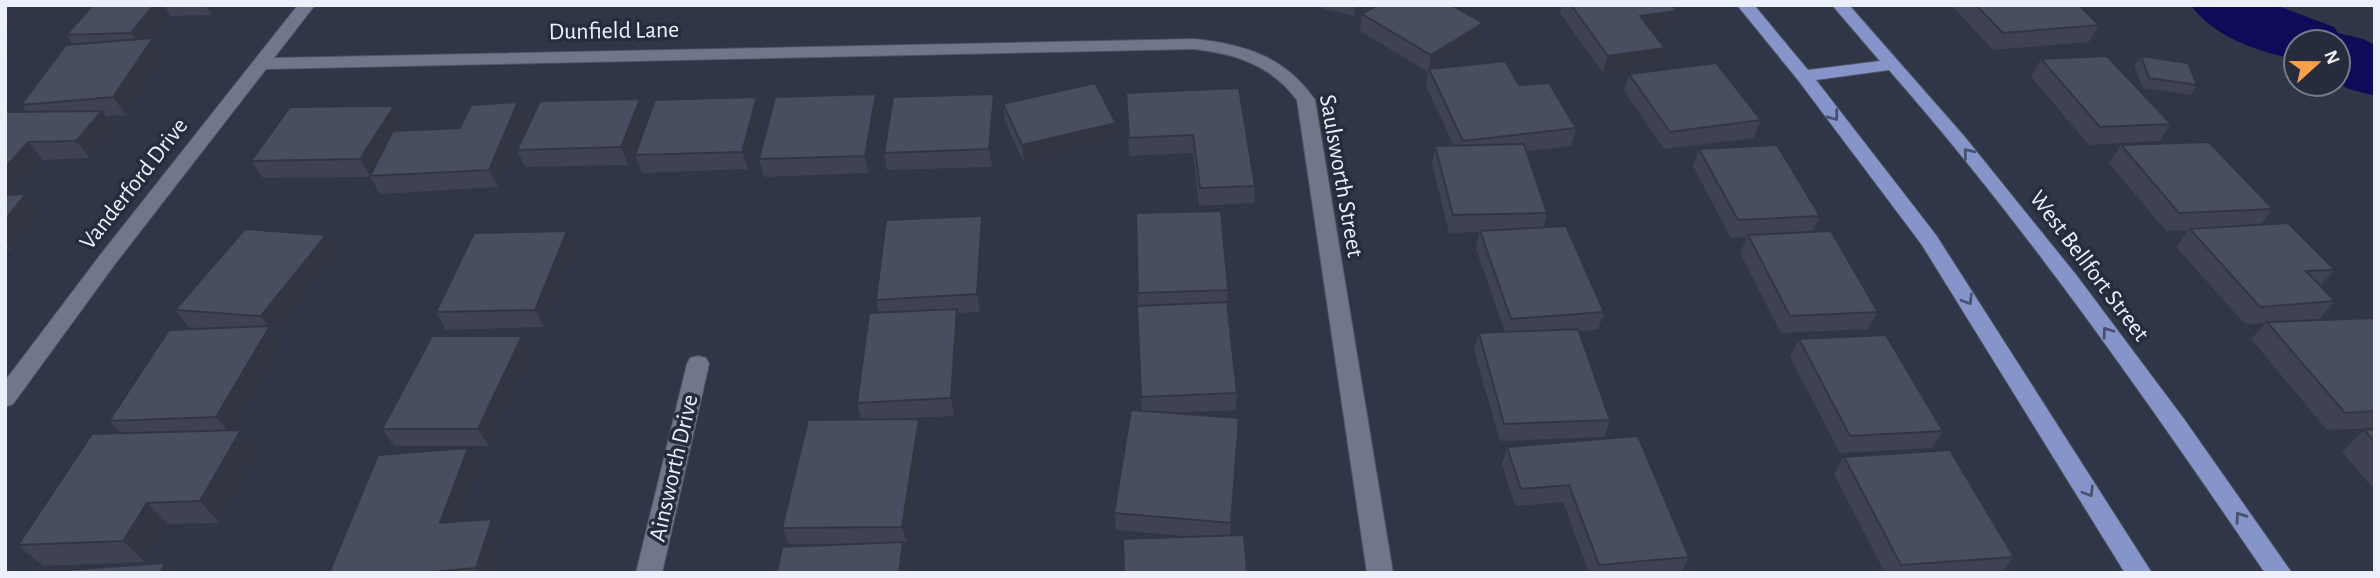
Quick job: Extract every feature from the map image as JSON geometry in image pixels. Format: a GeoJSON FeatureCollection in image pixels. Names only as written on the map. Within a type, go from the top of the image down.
{"type":"FeatureCollection","features":[{"type":"Feature","properties":{"kind":"main road"},"geometry":{"type":"LineString","coordinates":[[1745,5],[1804,76],[1929,240],[2139,573]]}},
{"type":"Feature","properties":{"kind":"main road","name":"West Bellfort Street"},"geometry":{"type":"LineString","coordinates":[[1840,5],[1894,64],[2031,230],[2195,452],[2279,573]]}},
{"type":"Feature","properties":{"kind":"main road"},"geometry":{"type":"LineString","coordinates":[[1804,76],[1894,64]]}},
{"type":"Feature","properties":{"kind":"street","name":"Vanderford Drive"},"geometry":{"type":"LineString","coordinates":[[5,398],[108,259],[307,5]]}},
{"type":"Feature","properties":{"kind":"street","name":"Saulsworth Street"},"geometry":{"type":"LineString","coordinates":[[966,49],[1194,44],[1219,46],[1264,60],[1296,84],[1306,100],[1380,573]]}},
{"type":"Feature","properties":{"kind":"street","name":"Dunfield Lane"},"geometry":{"type":"LineString","coordinates":[[263,64],[966,49]]}},
{"type":"Feature","properties":{"kind":"street","name":"Ainsworth Drive"},"geometry":{"type":"LineString","coordinates":[[649,573],[698,364]]}},
{"type":"Feature","properties":{"kind":"building"},"geometry":{"type":"Polygon","coordinates":[[[93,5],[154,5],[131,33],[66,35],[93,5]]]}},
{"type":"Feature","properties":{"kind":"building"},"geometry":{"type":"Polygon","coordinates":[[[1378,5],[1451,5],[1483,23],[1431,55],[1362,14],[1378,5]]]}},
{"type":"Feature","properties":{"kind":"building"},"geometry":{"type":"Polygon","coordinates":[[[1571,5],[1672,5],[1677,11],[1640,16],[1665,48],[1608,56],[1571,5]]]}},
{"type":"Feature","properties":{"kind":"building"},"geometry":{"type":"Polygon","coordinates":[[[1976,5],[2079,5],[2099,25],[2003,33],[1976,5]]]}},
{"type":"Feature","properties":{"kind":"building"},"geometry":{"type":"Polygon","coordinates":[[[153,38],[113,97],[21,105],[66,45],[153,38]]]}},
{"type":"Feature","properties":{"kind":"building"},"geometry":{"type":"Polygon","coordinates":[[[2107,56],[2171,124],[2100,127],[2041,59],[2107,56]]]}},
{"type":"Feature","properties":{"kind":"building"},"geometry":{"type":"Polygon","coordinates":[[[2141,56],[2188,63],[2197,85],[2149,78],[2141,56]]]}},
{"type":"Feature","properties":{"kind":"building"},"geometry":{"type":"Polygon","coordinates":[[[1505,61],[1519,85],[1549,83],[1576,128],[1463,141],[1429,69],[1505,61]]]}},
{"type":"Feature","properties":{"kind":"building"},"geometry":{"type":"Polygon","coordinates":[[[1716,63],[1761,120],[1670,132],[1629,74],[1716,63]]]}},
{"type":"Feature","properties":{"kind":"building"},"geometry":{"type":"Polygon","coordinates":[[[1095,83],[1116,123],[1022,145],[1003,104],[1095,83]]]}},
{"type":"Feature","properties":{"kind":"building"},"geometry":{"type":"Polygon","coordinates":[[[1239,88],[1255,186],[1200,188],[1193,135],[1129,138],[1126,93],[1239,88]]]}},
{"type":"Feature","properties":{"kind":"building"},"geometry":{"type":"Polygon","coordinates":[[[876,94],[865,156],[759,159],[775,97],[876,94]]]}},
{"type":"Feature","properties":{"kind":"building"},"geometry":{"type":"Polygon","coordinates":[[[994,94],[989,149],[884,153],[893,97],[994,94]]]}},
{"type":"Feature","properties":{"kind":"building"},"geometry":{"type":"Polygon","coordinates":[[[757,97],[742,152],[635,155],[655,100],[757,97]]]}},
{"type":"Feature","properties":{"kind":"building"},"geometry":{"type":"Polygon","coordinates":[[[640,99],[621,147],[517,150],[540,101],[640,99]]]}},
{"type":"Feature","properties":{"kind":"building"},"geometry":{"type":"Polygon","coordinates":[[[518,102],[489,170],[370,176],[393,131],[460,128],[471,105],[518,102]]]}},
{"type":"Feature","properties":{"kind":"building"},"geometry":{"type":"Polygon","coordinates":[[[394,106],[360,159],[251,161],[290,107],[394,106]]]}},
{"type":"Feature","properties":{"kind":"building"},"geometry":{"type":"Polygon","coordinates":[[[102,111],[76,141],[28,142],[5,168],[5,112],[102,111]]]}},
{"type":"Feature","properties":{"kind":"building"},"geometry":{"type":"Polygon","coordinates":[[[2209,142],[2273,209],[2179,213],[2121,145],[2209,142]]]}},
{"type":"Feature","properties":{"kind":"building"},"geometry":{"type":"Polygon","coordinates":[[[1524,144],[1547,213],[1453,215],[1435,146],[1524,144]]]}},
{"type":"Feature","properties":{"kind":"building"},"geometry":{"type":"Polygon","coordinates":[[[1777,145],[1820,216],[1738,220],[1699,149],[1777,145]]]}},
{"type":"Feature","properties":{"kind":"building"},"geometry":{"type":"Polygon","coordinates":[[[26,194],[5,220],[5,195],[26,194]]]}},
{"type":"Feature","properties":{"kind":"building"},"geometry":{"type":"Polygon","coordinates":[[[1221,211],[1228,290],[1138,293],[1136,213],[1221,211]]]}},
{"type":"Feature","properties":{"kind":"building"},"geometry":{"type":"Polygon","coordinates":[[[982,216],[977,294],[876,300],[886,220],[982,216]]]}},
{"type":"Feature","properties":{"kind":"building"},"geometry":{"type":"Polygon","coordinates":[[[2288,223],[2335,270],[2306,271],[2335,301],[2260,307],[2190,229],[2288,223]]]}},
{"type":"Feature","properties":{"kind":"building"},"geometry":{"type":"Polygon","coordinates":[[[1566,226],[1604,312],[1511,319],[1480,231],[1566,226]]]}},
{"type":"Feature","properties":{"kind":"building"},"geometry":{"type":"Polygon","coordinates":[[[245,229],[326,235],[261,316],[175,310],[245,229]]]}},
{"type":"Feature","properties":{"kind":"building"},"geometry":{"type":"Polygon","coordinates":[[[567,231],[535,310],[436,312],[474,233],[567,231]]]}},
{"type":"Feature","properties":{"kind":"building"},"geometry":{"type":"Polygon","coordinates":[[[1831,231],[1878,312],[1790,316],[1748,235],[1831,231]]]}},
{"type":"Feature","properties":{"kind":"building"},"geometry":{"type":"Polygon","coordinates":[[[1227,302],[1237,393],[1141,397],[1137,306],[1227,302]]]}},
{"type":"Feature","properties":{"kind":"building"},"geometry":{"type":"Polygon","coordinates":[[[957,309],[951,398],[857,403],[869,313],[957,309]]]}},
{"type":"Feature","properties":{"kind":"building"},"geometry":{"type":"Polygon","coordinates":[[[2375,318],[2375,411],[2345,413],[2267,322],[2375,318]]]}},
{"type":"Feature","properties":{"kind":"building"},"geometry":{"type":"Polygon","coordinates":[[[270,326],[216,417],[109,421],[169,330],[270,326]]]}},
{"type":"Feature","properties":{"kind":"building"},"geometry":{"type":"Polygon","coordinates":[[[1578,329],[1610,420],[1504,424],[1479,333],[1578,329]]]}},
{"type":"Feature","properties":{"kind":"building"},"geometry":{"type":"Polygon","coordinates":[[[1886,335],[1943,431],[1850,436],[1799,339],[1886,335]]]}},
{"type":"Feature","properties":{"kind":"building"},"geometry":{"type":"Polygon","coordinates":[[[432,336],[522,336],[478,429],[382,429],[432,336]]]}},
{"type":"Feature","properties":{"kind":"building"},"geometry":{"type":"Polygon","coordinates":[[[1131,410],[1239,418],[1231,523],[1114,513],[1131,410]]]}},
{"type":"Feature","properties":{"kind":"building"},"geometry":{"type":"Polygon","coordinates":[[[919,419],[902,527],[782,528],[808,420],[919,419]]]}},
{"type":"Feature","properties":{"kind":"building"},"geometry":{"type":"Polygon","coordinates":[[[2375,429],[2375,442],[2364,430],[2375,429]]]}},
{"type":"Feature","properties":{"kind":"building"},"geometry":{"type":"Polygon","coordinates":[[[241,430],[200,501],[147,503],[123,541],[18,545],[92,434],[241,430]]]}},
{"type":"Feature","properties":{"kind":"building"},"geometry":{"type":"Polygon","coordinates":[[[1638,436],[1689,557],[1599,565],[1569,485],[1521,489],[1507,447],[1638,436]]]}},
{"type":"Feature","properties":{"kind":"building"},"geometry":{"type":"Polygon","coordinates":[[[468,448],[440,523],[492,519],[476,568],[420,573],[329,573],[378,455],[468,448]]]}},
{"type":"Feature","properties":{"kind":"building"},"geometry":{"type":"Polygon","coordinates":[[[1950,450],[2014,557],[1901,565],[1844,457],[1950,450]]]}},
{"type":"Feature","properties":{"kind":"building"},"geometry":{"type":"Polygon","coordinates":[[[1244,535],[1247,573],[1124,573],[1123,539],[1244,535]]]}},
{"type":"Feature","properties":{"kind":"building"},"geometry":{"type":"Polygon","coordinates":[[[903,542],[899,573],[777,573],[782,547],[903,542]]]}},
{"type":"Feature","properties":{"kind":"building"},"geometry":{"type":"Polygon","coordinates":[[[165,563],[160,573],[22,573],[165,563]]]}},
{"type":"Feature","properties":{"kind":"waterway"},"geometry":{"type":"LineString","coordinates":[[2225,5],[2261,26],[2282,33]]}},
{"type":"Feature","properties":{"kind":"waterway"},"geometry":{"type":"LineString","coordinates":[[2352,62],[2375,74]]}}]}
